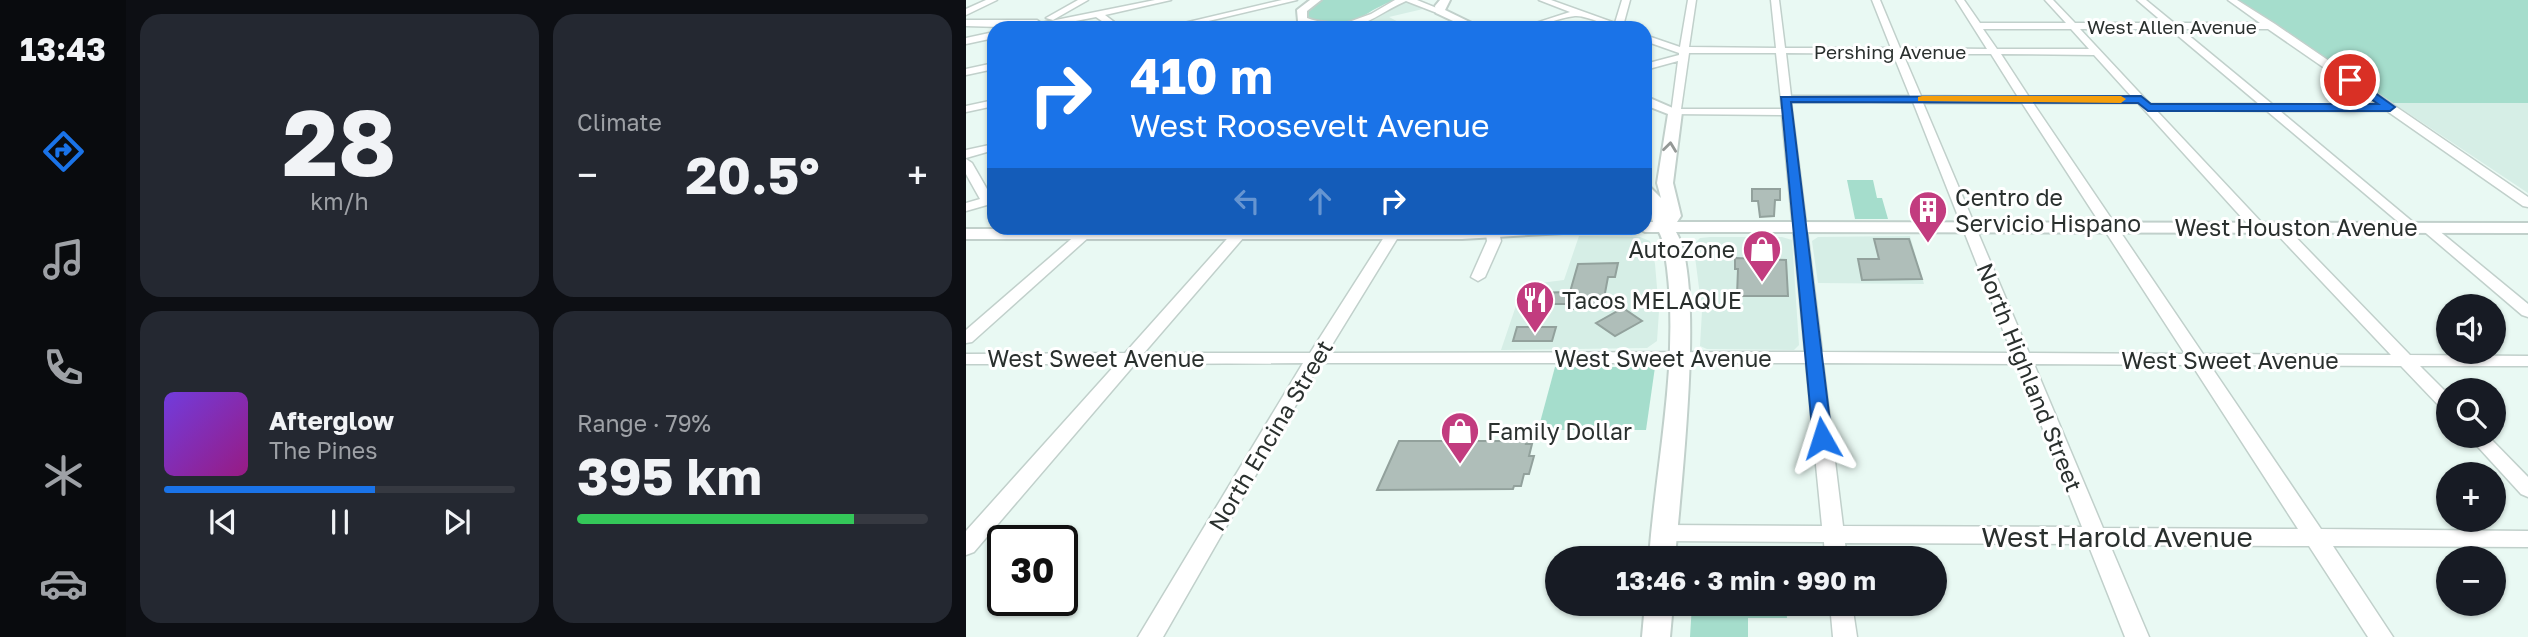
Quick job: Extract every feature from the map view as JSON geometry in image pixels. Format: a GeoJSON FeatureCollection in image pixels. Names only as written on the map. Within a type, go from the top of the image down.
{"type":"FeatureCollection","features":[{"type":"Feature","properties":{"kind":"main road"},"geometry":{"type":"LineString","coordinates":[[1445,0],[1440,11],[1462,21]]}},
{"type":"Feature","properties":{"kind":"main road"},"geometry":{"type":"LineString","coordinates":[[1304,21],[1303,10],[1310,1]]}},
{"type":"Feature","properties":{"kind":"main road"},"geometry":{"type":"LineString","coordinates":[[1652,103],[1675,112],[1665,183],[1673,216],[1656,227]]}},
{"type":"Feature","properties":{"kind":"main road"},"geometry":{"type":"LineString","coordinates":[[1652,188],[1665,183]]}},
{"type":"Feature","properties":{"kind":"main road"},"geometry":{"type":"LineString","coordinates":[[1652,197],[1657,215],[1656,227],[1676,262],[1679,357],[1663,546]]}},
{"type":"Feature","properties":{"kind":"main road","name":"West Houston Avenue"},"geometry":{"type":"LineString","coordinates":[[1656,227],[2528,228]]}},
{"type":"Feature","properties":{"kind":"main road"},"geometry":{"type":"LineString","coordinates":[[966,234],[987,233]]}},
{"type":"Feature","properties":{"kind":"main road"},"geometry":{"type":"LineString","coordinates":[[1656,637],[1657,616]]}},
{"type":"Feature","properties":{"kind":"street"},"geometry":{"type":"LineString","coordinates":[[966,12],[993,0]]}},
{"type":"Feature","properties":{"kind":"street"},"geometry":{"type":"LineString","coordinates":[[1046,21],[1084,0]]}},
{"type":"Feature","properties":{"kind":"street"},"geometry":{"type":"LineString","coordinates":[[1058,21],[1167,0]]}},
{"type":"Feature","properties":{"kind":"street"},"geometry":{"type":"LineString","coordinates":[[1198,21],[1293,0]]}},
{"type":"Feature","properties":{"kind":"street"},"geometry":{"type":"LineString","coordinates":[[1358,21],[1374,16],[1403,0]]}},
{"type":"Feature","properties":{"kind":"street"},"geometry":{"type":"LineString","coordinates":[[1409,0],[1440,11]]}},
{"type":"Feature","properties":{"kind":"street"},"geometry":{"type":"LineString","coordinates":[[1543,0],[1599,21]]}},
{"type":"Feature","properties":{"kind":"street"},"geometry":{"type":"LineString","coordinates":[[1621,21],[1626,0]]}},
{"type":"Feature","properties":{"kind":"street"},"geometry":{"type":"LineString","coordinates":[[1692,0],[1675,112],[1786,112]]}},
{"type":"Feature","properties":{"kind":"street"},"geometry":{"type":"LineString","coordinates":[[1775,0],[1834,546]]}},
{"type":"Feature","properties":{"kind":"street","name":"North Highland Street"},"geometry":{"type":"LineString","coordinates":[[1876,0],[2137,637]]}},
{"type":"Feature","properties":{"kind":"street"},"geometry":{"type":"LineString","coordinates":[[1960,0],[2381,637]]}},
{"type":"Feature","properties":{"kind":"street"},"geometry":{"type":"LineString","coordinates":[[2049,0],[2258,227]]}},
{"type":"Feature","properties":{"kind":"street"},"geometry":{"type":"LineString","coordinates":[[2141,0],[2420,228],[2528,312]]}},
{"type":"Feature","properties":{"kind":"street"},"geometry":{"type":"LineString","coordinates":[[2232,0],[2528,203]]}},
{"type":"Feature","properties":{"kind":"street"},"geometry":{"type":"LineString","coordinates":[[1549,21],[1577,13]]}},
{"type":"Feature","properties":{"kind":"street"},"geometry":{"type":"LineString","coordinates":[[1098,14],[1108,21]]}},
{"type":"Feature","properties":{"kind":"street"},"geometry":{"type":"LineString","coordinates":[[966,23],[987,23]]}},
{"type":"Feature","properties":{"kind":"street","name":"West Allen Avenue"},"geometry":{"type":"LineString","coordinates":[[1977,26],[2272,26]]}},
{"type":"Feature","properties":{"kind":"street"},"geometry":{"type":"LineString","coordinates":[[966,41],[987,36]]}},
{"type":"Feature","properties":{"kind":"street"},"geometry":{"type":"LineString","coordinates":[[1652,41],[1683,54]]}},
{"type":"Feature","properties":{"kind":"street","name":"Pershing Avenue"},"geometry":{"type":"LineString","coordinates":[[1683,54],[1780,50],[2096,52]]}},
{"type":"Feature","properties":{"kind":"street"},"geometry":{"type":"LineString","coordinates":[[1652,65],[1683,54]]}},
{"type":"Feature","properties":{"kind":"street"},"geometry":{"type":"LineString","coordinates":[[966,72],[987,68]]}},
{"type":"Feature","properties":{"kind":"street"},"geometry":{"type":"LineString","coordinates":[[1785,99],[2025,100],[2270,107],[2390,107]]}},
{"type":"Feature","properties":{"kind":"street"},"geometry":{"type":"LineString","coordinates":[[966,109],[987,104]]}},
{"type":"Feature","properties":{"kind":"street"},"geometry":{"type":"LineString","coordinates":[[966,154],[987,149]]}},
{"type":"Feature","properties":{"kind":"street"},"geometry":{"type":"LineString","coordinates":[[966,163],[987,195]]}},
{"type":"Feature","properties":{"kind":"street"},"geometry":{"type":"LineString","coordinates":[[968,207],[987,201]]}},
{"type":"Feature","properties":{"kind":"street"},"geometry":{"type":"LineString","coordinates":[[2278,227],[2436,392]]}},
{"type":"Feature","properties":{"kind":"street"},"geometry":{"type":"LineString","coordinates":[[966,338],[1083,235]]}},
{"type":"Feature","properties":{"kind":"street"},"geometry":{"type":"LineString","coordinates":[[966,546],[1238,235]]}},
{"type":"Feature","properties":{"kind":"street","name":"North Encina Street"},"geometry":{"type":"LineString","coordinates":[[1150,637],[1315,358],[1392,235]]}},
{"type":"Feature","properties":{"kind":"street"},"geometry":{"type":"LineString","coordinates":[[1478,277],[1494,242],[1493,235]]}},
{"type":"Feature","properties":{"kind":"street","name":"West Sweet Avenue"},"geometry":{"type":"LineString","coordinates":[[966,359],[1679,357],[2528,361]]}},
{"type":"Feature","properties":{"kind":"street"},"geometry":{"type":"LineString","coordinates":[[2489,448],[2528,489]]}},
{"type":"Feature","properties":{"kind":"street","name":"West Harold Avenue"},"geometry":{"type":"LineString","coordinates":[[1664,533],[2528,539]]}},
{"type":"Feature","properties":{"kind":"street"},"geometry":{"type":"LineString","coordinates":[[1842,616],[1844,637]]}},
{"type":"Feature","properties":{"kind":"shaded area"},"geometry":{"type":"Polygon","coordinates":[[[1409,2],[1423,9],[1389,17],[1397,21],[1366,21],[1382,15],[1398,4],[1409,2]]]}},
{"type":"Feature","properties":{"kind":"shaded area"},"geometry":{"type":"Polygon","coordinates":[[[2393,103],[2528,103],[2528,193],[2393,103]]]}},
{"type":"Feature","properties":{"kind":"shaded area"},"geometry":{"type":"Polygon","coordinates":[[[1579,236],[1640,237],[1650,241],[1659,311],[1657,341],[1647,348],[1501,350],[1523,285],[1564,280],[1579,236]]]}},
{"type":"Feature","properties":{"kind":"shaded area"},"geometry":{"type":"Polygon","coordinates":[[[1910,236],[1924,284],[1818,283],[1812,241],[1818,237],[1910,236]]]}},
{"type":"Feature","properties":{"kind":"shaded area"},"geometry":{"type":"Polygon","coordinates":[[[1782,237],[1792,240],[1799,345],[1794,350],[1707,349],[1700,346],[1702,311],[1694,244],[1700,238],[1782,237]]]}},
{"type":"Feature","properties":{"kind":"green space"},"geometry":{"type":"Polygon","coordinates":[[[1321,0],[1395,0],[1354,21],[1308,19],[1311,6],[1321,0]]]}},
{"type":"Feature","properties":{"kind":"green space"},"geometry":{"type":"Polygon","coordinates":[[[2238,0],[2528,0],[2528,103],[2393,103],[2238,0]]]}},
{"type":"Feature","properties":{"kind":"green space"},"geometry":{"type":"Polygon","coordinates":[[[1847,180],[1873,180],[1877,198],[1882,198],[1888,219],[1855,219],[1847,180]]]}},
{"type":"Feature","properties":{"kind":"green space"},"geometry":{"type":"Polygon","coordinates":[[[1555,367],[1655,367],[1646,430],[1538,430],[1555,367]]]}},
{"type":"Feature","properties":{"kind":"green space"},"geometry":{"type":"Polygon","coordinates":[[[1691,616],[1787,616],[1748,618],[1748,637],[1690,637],[1691,616]]]}},
{"type":"Feature","properties":{"kind":"building"},"geometry":{"type":"Polygon","coordinates":[[[1752,189],[1780,189],[1780,200],[1775,200],[1774,216],[1760,217],[1758,201],[1752,201],[1752,189]]]}},
{"type":"Feature","properties":{"kind":"building"},"geometry":{"type":"Polygon","coordinates":[[[1874,239],[1909,239],[1922,279],[1862,280],[1858,259],[1879,259],[1874,239]]]}},
{"type":"Feature","properties":{"kind":"building","name":"AutoZone"},"geometry":{"type":"Polygon","coordinates":[[[1735,258],[1786,260],[1788,296],[1737,296],[1738,269],[1735,269],[1735,258]]]}},
{"type":"Feature","properties":{"kind":"building"},"geometry":{"type":"Polygon","coordinates":[[[1618,263],[1615,277],[1608,277],[1602,309],[1568,309],[1570,304],[1525,304],[1529,293],[1570,292],[1578,264],[1618,263]]]}},
{"type":"Feature","properties":{"kind":"building"},"geometry":{"type":"Polygon","coordinates":[[[1623,308],[1642,321],[1615,336],[1596,323],[1623,308]]]}},
{"type":"Feature","properties":{"kind":"building","name":"Tacos MELAQUE"},"geometry":{"type":"Polygon","coordinates":[[[1517,327],[1556,327],[1552,341],[1513,341],[1517,327]]]}},
{"type":"Feature","properties":{"kind":"building","name":"Family Dollar"},"geometry":{"type":"Polygon","coordinates":[[[1399,441],[1527,441],[1526,444],[1532,444],[1529,456],[1534,456],[1529,474],[1524,474],[1521,486],[1514,486],[1513,489],[1377,490],[1399,441]]]}},
{"type":"Feature","properties":{"kind":"slow traffic"},"geometry":{"type":"LineString","coordinates":[[1922,99],[2121,99]]}},
{"type":"Feature","properties":{"kind":"place","name":"Centro de Servicio Hispano"},"geometry":{"type":"Point","coordinates":[1928,244]}},
{"type":"Feature","properties":{"kind":"place","name":"AutoZone"},"geometry":{"type":"Point","coordinates":[1762,283]}},
{"type":"Feature","properties":{"kind":"place","name":"Tacos MELAQUE"},"geometry":{"type":"Point","coordinates":[1535,334]}},
{"type":"Feature","properties":{"kind":"place","name":"Family Dollar"},"geometry":{"type":"Point","coordinates":[1460,465]}},
{"type":"Feature","properties":{"kind":"route"},"geometry":{"type":"LineString","coordinates":[[1822,438],[1785,99],[2141,100],[2148,107],[2390,107],[2350,80]]}}]}
